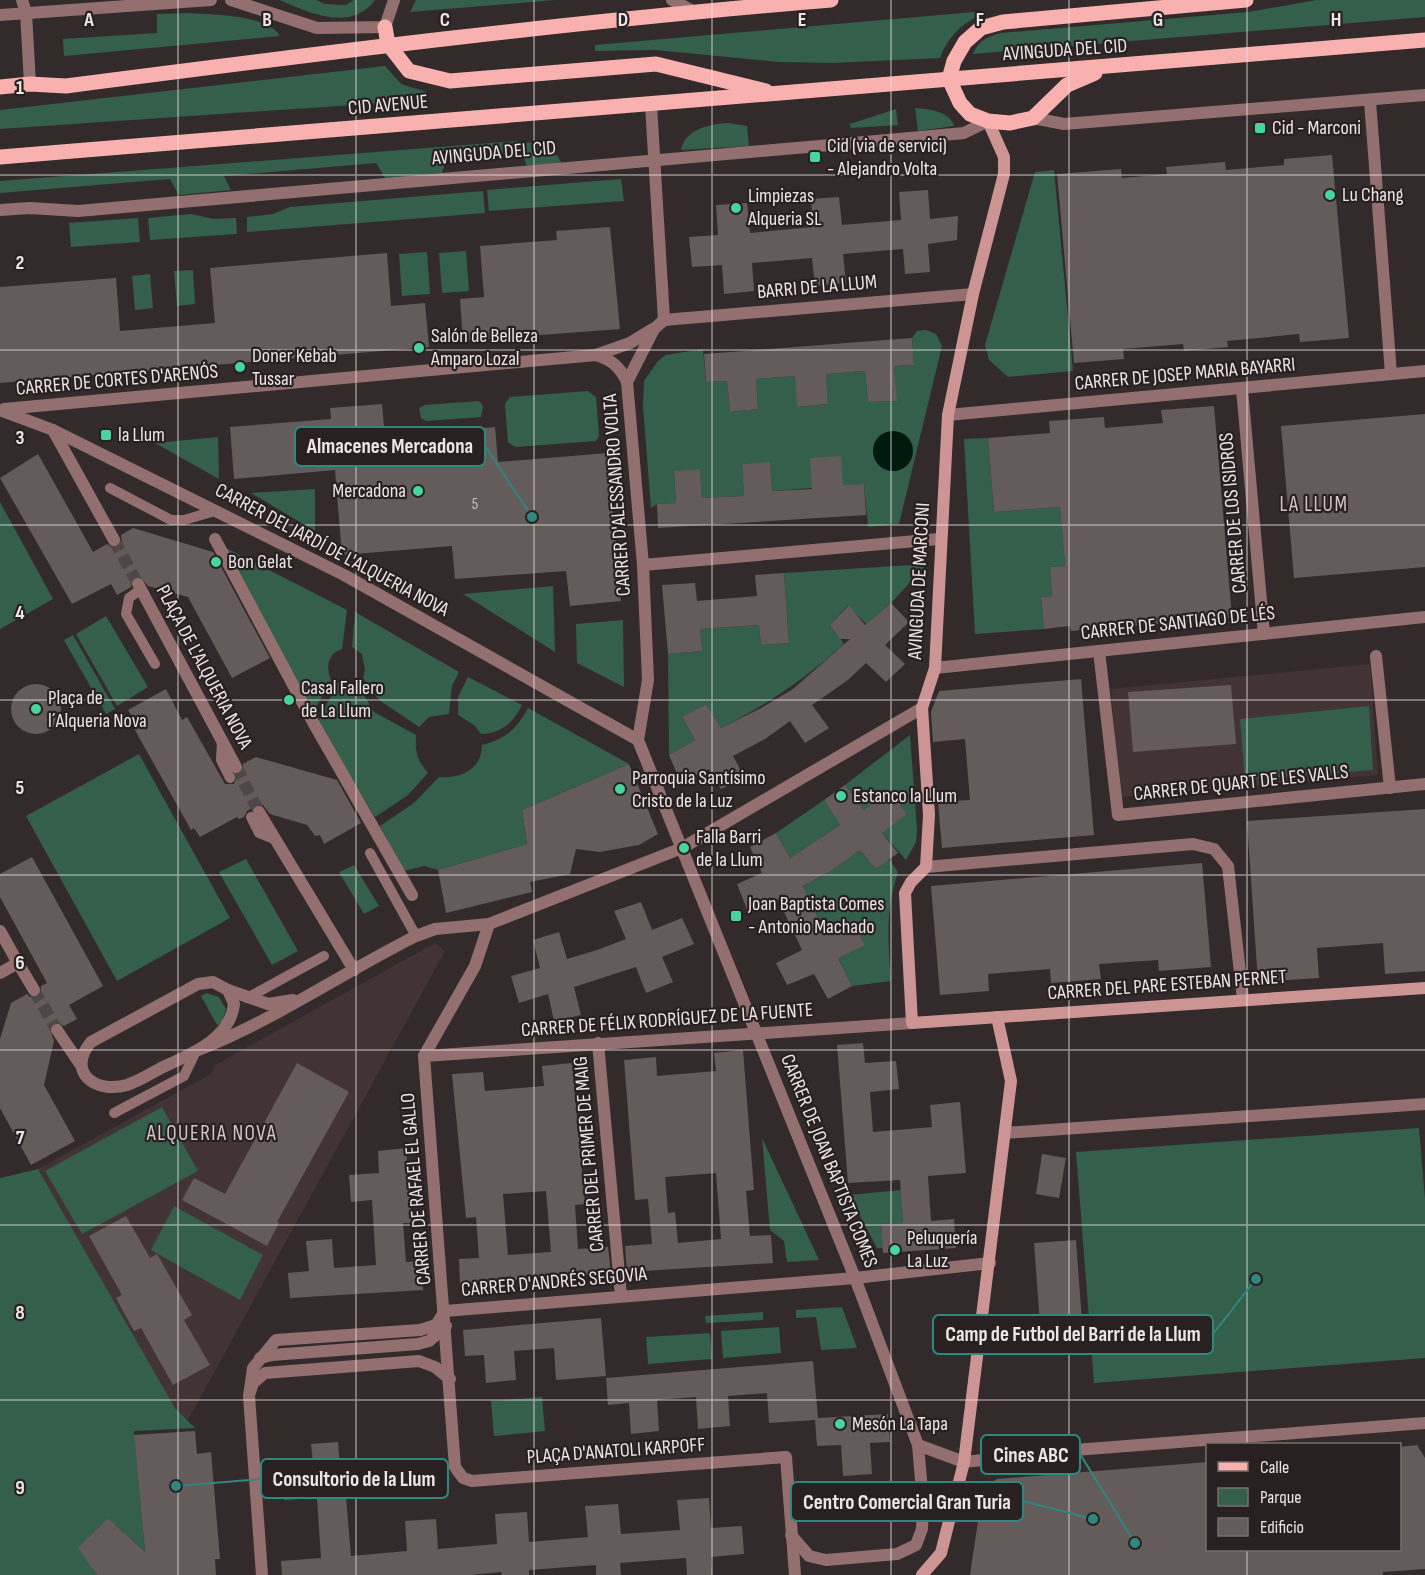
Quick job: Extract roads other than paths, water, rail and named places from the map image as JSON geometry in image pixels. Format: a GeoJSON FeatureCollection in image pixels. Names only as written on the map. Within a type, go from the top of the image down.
{"type":"FeatureCollection","features":[{"type":"Feature","properties":{"kind":"main road"},"geometry":{"type":"LineString","coordinates":[[0,87],[30,84],[66,86],[388,45],[693,11],[831,0]]}},
{"type":"Feature","properties":{"kind":"main road"},"geometry":{"type":"LineString","coordinates":[[1105,68],[1067,85],[1033,118],[1010,123],[988,121],[970,114],[960,103],[949,80],[954,61],[965,42],[981,28],[1003,22],[1246,0]]}},
{"type":"Feature","properties":{"kind":"main road"},"geometry":{"type":"LineString","coordinates":[[385,27],[388,45],[409,71],[450,81],[656,64],[780,95]]}},
{"type":"Feature","properties":{"kind":"main road","name":"AVINGUDA DEL CID"},"geometry":{"type":"LineString","coordinates":[[780,95],[1422,42]]}},
{"type":"Feature","properties":{"kind":"main road","name":"CID AVENUE"},"geometry":{"type":"LineString","coordinates":[[0,157],[780,95]]}},
{"type":"Feature","properties":{"kind":"street"},"geometry":{"type":"LineString","coordinates":[[22,0],[26,13],[30,84]]}},
{"type":"Feature","properties":{"kind":"street"},"geometry":{"type":"LineString","coordinates":[[0,15],[211,0]]}},
{"type":"Feature","properties":{"kind":"street"},"geometry":{"type":"LineString","coordinates":[[231,0],[317,28],[385,27],[394,0]]}},
{"type":"Feature","properties":{"kind":"street"},"geometry":{"type":"LineString","coordinates":[[672,0],[693,11]]}},
{"type":"Feature","properties":{"kind":"street"},"geometry":{"type":"LineString","coordinates":[[1033,118],[1064,124],[1425,95]]}},
{"type":"Feature","properties":{"kind":"street"},"geometry":{"type":"LineString","coordinates":[[1370,101],[1391,374]]}},
{"type":"Feature","properties":{"kind":"street"},"geometry":{"type":"LineString","coordinates":[[651,105],[664,320]]}},
{"type":"Feature","properties":{"kind":"street","name":"AVINGUDA DEL CID"},"geometry":{"type":"LineString","coordinates":[[0,210],[30,208],[78,211],[964,133],[988,121]]}},
{"type":"Feature","properties":{"kind":"street","name":"AVINGUDA DE MARCONI"},"geometry":{"type":"LineString","coordinates":[[926,867],[929,815],[922,708],[935,668],[939,539],[948,415],[973,294],[1004,174],[1004,157],[988,121]]}},
{"type":"Feature","properties":{"kind":"street","name":"BARRI DE LA LLUM"},"geometry":{"type":"LineString","coordinates":[[664,320],[973,294]]}},
{"type":"Feature","properties":{"kind":"street","name":"CARRER D'ALESSANDRO VOLTA"},"geometry":{"type":"LineString","coordinates":[[638,740],[648,680],[643,565],[627,382],[654,329],[664,320]]}},
{"type":"Feature","properties":{"kind":"street","name":"CARRER DE CORTES D'ARENÓS"},"geometry":{"type":"LineString","coordinates":[[0,410],[596,355],[630,343],[654,329]]}},
{"type":"Feature","properties":{"kind":"street"},"geometry":{"type":"LineString","coordinates":[[596,355],[608,359],[621,369],[627,382]]}},
{"type":"Feature","properties":{"kind":"street","name":"CARRER DE JOSEP MARIA BAYARRI"},"geometry":{"type":"LineString","coordinates":[[948,415],[1425,371]]}},
{"type":"Feature","properties":{"kind":"street","name":"CARRER DE LOS ISIDROS"},"geometry":{"type":"LineString","coordinates":[[1242,389],[1264,634]]}},
{"type":"Feature","properties":{"kind":"street","name":"CARRER DEL JARDÍ DE L'ALQUERIA NOVA"},"geometry":{"type":"LineString","coordinates":[[0,410],[53,430],[351,579],[638,740]]}},
{"type":"Feature","properties":{"kind":"street"},"geometry":{"type":"LineString","coordinates":[[53,430],[114,540]]}},
{"type":"Feature","properties":{"kind":"street"},"geometry":{"type":"LineString","coordinates":[[215,539],[314,724],[412,895]]}},
{"type":"Feature","properties":{"kind":"street"},"geometry":{"type":"LineString","coordinates":[[643,565],[939,539]]}},
{"type":"Feature","properties":{"kind":"street","name":"PLAÇA DE L'ALQUERIA NOVA"},"geometry":{"type":"LineString","coordinates":[[139,587],[222,740],[233,773]]}},
{"type":"Feature","properties":{"kind":"street","name":"CARRER DE SANTIAGO DE LÉS"},"geometry":{"type":"LineString","coordinates":[[935,668],[1425,617]]}},
{"type":"Feature","properties":{"kind":"street","name":"CARRER DE QUART DE LES VALLS"},"geometry":{"type":"LineString","coordinates":[[1099,651],[1118,815],[1425,784]]}},
{"type":"Feature","properties":{"kind":"street"},"geometry":{"type":"LineString","coordinates":[[1376,656],[1390,788]]}},
{"type":"Feature","properties":{"kind":"street"},"geometry":{"type":"LineString","coordinates":[[57,1030],[80,1064],[86,1078],[98,1086],[127,1085],[196,1051],[229,1038],[416,936],[435,929],[489,924],[682,848],[922,708]]}},
{"type":"Feature","properties":{"kind":"street"},"geometry":{"type":"LineString","coordinates":[[638,740],[682,848]]}},
{"type":"Feature","properties":{"kind":"street"},"geometry":{"type":"LineString","coordinates":[[255,815],[276,840],[354,970]]}},
{"type":"Feature","properties":{"kind":"street"},"geometry":{"type":"LineString","coordinates":[[912,1023],[905,893],[911,882],[926,867],[1193,843],[1214,849],[1228,866],[1243,999]]}},
{"type":"Feature","properties":{"kind":"street","name":"CARRER DE JOAN BAPTISTA COMES"},"geometry":{"type":"LineString","coordinates":[[682,848],[855,1278],[918,1444],[923,1503],[922,1529],[916,1545],[897,1554],[826,1560],[810,1556],[791,1535]]}},
{"type":"Feature","properties":{"kind":"street"},"geometry":{"type":"LineString","coordinates":[[424,1056],[475,966],[489,924]]}},
{"type":"Feature","properties":{"kind":"street"},"geometry":{"type":"LineString","coordinates":[[0,932],[34,990]]}},
{"type":"Feature","properties":{"kind":"street"},"geometry":{"type":"LineString","coordinates":[[0,973],[18,963]]}},
{"type":"Feature","properties":{"kind":"street"},"geometry":{"type":"LineString","coordinates":[[80,1064],[83,1052],[91,1042],[198,984],[213,982],[246,998],[268,1004],[303,998]]}},
{"type":"Feature","properties":{"kind":"street","name":"CARRER DEL PARE ESTEBAN PERNET"},"geometry":{"type":"LineString","coordinates":[[912,1023],[1425,988]]}},
{"type":"Feature","properties":{"kind":"street"},"geometry":{"type":"LineString","coordinates":[[196,1051],[229,1022],[234,1004],[228,990]]}},
{"type":"Feature","properties":{"kind":"street"},"geometry":{"type":"LineString","coordinates":[[922,1575],[941,1552],[964,1462],[1011,1081],[997,1017]]}},
{"type":"Feature","properties":{"kind":"street","name":"CARRER DE FÉLIX RODRÍGUEZ DE LA FUENTE"},"geometry":{"type":"LineString","coordinates":[[424,1056],[912,1023]]}},
{"type":"Feature","properties":{"kind":"street","name":"CARRER DEL PRIMER DE MAIG"},"geometry":{"type":"LineString","coordinates":[[598,1043],[621,1296]]}},
{"type":"Feature","properties":{"kind":"street","name":"CARRER DE RAFAEL EL GALLO"},"geometry":{"type":"LineString","coordinates":[[424,1056],[455,1467]]}},
{"type":"Feature","properties":{"kind":"street"},"geometry":{"type":"LineString","coordinates":[[1005,1133],[1425,1104]]}},
{"type":"Feature","properties":{"kind":"street","name":"CARRER D'ANDRÉS SEGOVIA"},"geometry":{"type":"LineString","coordinates":[[260,1358],[276,1340],[420,1330],[436,1325],[445,1311],[855,1278],[990,1263]]}},
{"type":"Feature","properties":{"kind":"street","name":"CARRER D'ANDRÉS SEGOVIA"},"geometry":{"type":"LineString","coordinates":[[260,1358],[272,1354],[418,1344],[429,1341],[446,1326]]}},
{"type":"Feature","properties":{"kind":"street"},"geometry":{"type":"LineString","coordinates":[[260,1358],[250,1373],[249,1396],[262,1575]]}},
{"type":"Feature","properties":{"kind":"street"},"geometry":{"type":"LineString","coordinates":[[249,1396],[253,1383],[265,1373],[419,1361],[435,1367],[450,1379]]}},
{"type":"Feature","properties":{"kind":"street"},"geometry":{"type":"LineString","coordinates":[[918,1444],[964,1462],[1075,1450],[1425,1422]]}},
{"type":"Feature","properties":{"kind":"street","name":"PLAÇA D'ANATOLI KARPOFF"},"geometry":{"type":"LineString","coordinates":[[455,1467],[463,1478],[472,1481],[786,1457],[791,1535]]}},
{"type":"Feature","properties":{"kind":"street"},"geometry":{"type":"LineString","coordinates":[[791,1535],[795,1575]]}},
{"type":"Feature","properties":{"kind":"lane"},"geometry":{"type":"LineString","coordinates":[[110,488],[171,520],[184,520],[215,510]]}},
{"type":"Feature","properties":{"kind":"lane"},"geometry":{"type":"LineString","coordinates":[[139,587],[129,598],[126,614],[155,664]]}},
{"type":"Feature","properties":{"kind":"lane"},"geometry":{"type":"LineString","coordinates":[[370,853],[416,936]]}},
{"type":"Feature","properties":{"kind":"lane"},"geometry":{"type":"LineString","coordinates":[[246,998],[324,956]]}},
{"type":"Feature","properties":{"kind":"lane"},"geometry":{"type":"LineString","coordinates":[[114,1113],[184,1076],[196,1051]]}},
{"type":"Feature","properties":{"kind":"tunnel"},"geometry":{"type":"LineString","coordinates":[[114,540],[138,584]]}},
{"type":"Feature","properties":{"kind":"tunnel"},"geometry":{"type":"LineString","coordinates":[[236,767],[259,812]]}},
{"type":"Feature","properties":{"kind":"tunnel"},"geometry":{"type":"LineString","coordinates":[[34,990],[57,1030]]}},
{"type":"Feature","properties":{"kind":"place","name":"Cid - Marconi"},"geometry":{"type":"Point","coordinates":[1260,128]}},
{"type":"Feature","properties":{"kind":"place","name":"Cid (via de servici) - Alejandro Volta"},"geometry":{"type":"Point","coordinates":[815,157]}},
{"type":"Feature","properties":{"kind":"place","name":"Lu Chang"},"geometry":{"type":"Point","coordinates":[1330,195]}},
{"type":"Feature","properties":{"kind":"place","name":"Limpiezas Alqueria SL"},"geometry":{"type":"Point","coordinates":[736,208]}},
{"type":"Feature","properties":{"kind":"place","name":"Salón de Belleza Amparo Lozal"},"geometry":{"type":"Point","coordinates":[419,348]}},
{"type":"Feature","properties":{"kind":"place","name":"Doner Kebab Tussar"},"geometry":{"type":"Point","coordinates":[240,367]}},
{"type":"Feature","properties":{"kind":"place","name":"la Llum"},"geometry":{"type":"Point","coordinates":[106,435]}},
{"type":"Feature","properties":{"kind":"place","name":"Mercadona"},"geometry":{"type":"Point","coordinates":[418,491]}},
{"type":"Feature","properties":{"kind":"place","name":"Almacenes Mercadona"},"geometry":{"type":"Point","coordinates":[532,517]}},
{"type":"Feature","properties":{"kind":"place","name":"Bon Gelat"},"geometry":{"type":"Point","coordinates":[216,562]}},
{"type":"Feature","properties":{"kind":"place","name":"Casal Fallero de La Llum"},"geometry":{"type":"Point","coordinates":[289,700]}},
{"type":"Feature","properties":{"kind":"place","name":"Plaça de l´Alqueria Nova"},"geometry":{"type":"Point","coordinates":[36,709]}},
{"type":"Feature","properties":{"kind":"place","name":"Parroquia Santísimo Cristo de la Luz"},"geometry":{"type":"Point","coordinates":[620,789]}},
{"type":"Feature","properties":{"kind":"place","name":"Estanco la Llum"},"geometry":{"type":"Point","coordinates":[841,796]}},
{"type":"Feature","properties":{"kind":"place","name":"Falla Barri de la Llum"},"geometry":{"type":"Point","coordinates":[684,848]}},
{"type":"Feature","properties":{"kind":"place","name":"Joan Baptista Comes - Antonio Machado"},"geometry":{"type":"Point","coordinates":[736,916]}},
{"type":"Feature","properties":{"kind":"place","name":"Peluquería La Luz"},"geometry":{"type":"Point","coordinates":[895,1250]}},
{"type":"Feature","properties":{"kind":"place","name":"Camp de Futbol del Barri de la Llum"},"geometry":{"type":"Point","coordinates":[1256,1279]}},
{"type":"Feature","properties":{"kind":"place","name":"Mesón La Tapa"},"geometry":{"type":"Point","coordinates":[840,1424]}},
{"type":"Feature","properties":{"kind":"place","name":"Consultorio de la Llum"},"geometry":{"type":"Point","coordinates":[176,1486]}},
{"type":"Feature","properties":{"kind":"place","name":"Centro Comercial Gran Turia"},"geometry":{"type":"Point","coordinates":[1093,1519]}},
{"type":"Feature","properties":{"kind":"place","name":"Cines ABC"},"geometry":{"type":"Point","coordinates":[1135,1543]}},
{"type":"Feature","properties":{"kind":"district","name":"LA LLUM"},"geometry":{"type":"Point","coordinates":[1314,504]}},
{"type":"Feature","properties":{"kind":"district","name":"ALQUERIA NOVA"},"geometry":{"type":"Point","coordinates":[212,1133]}}]}
